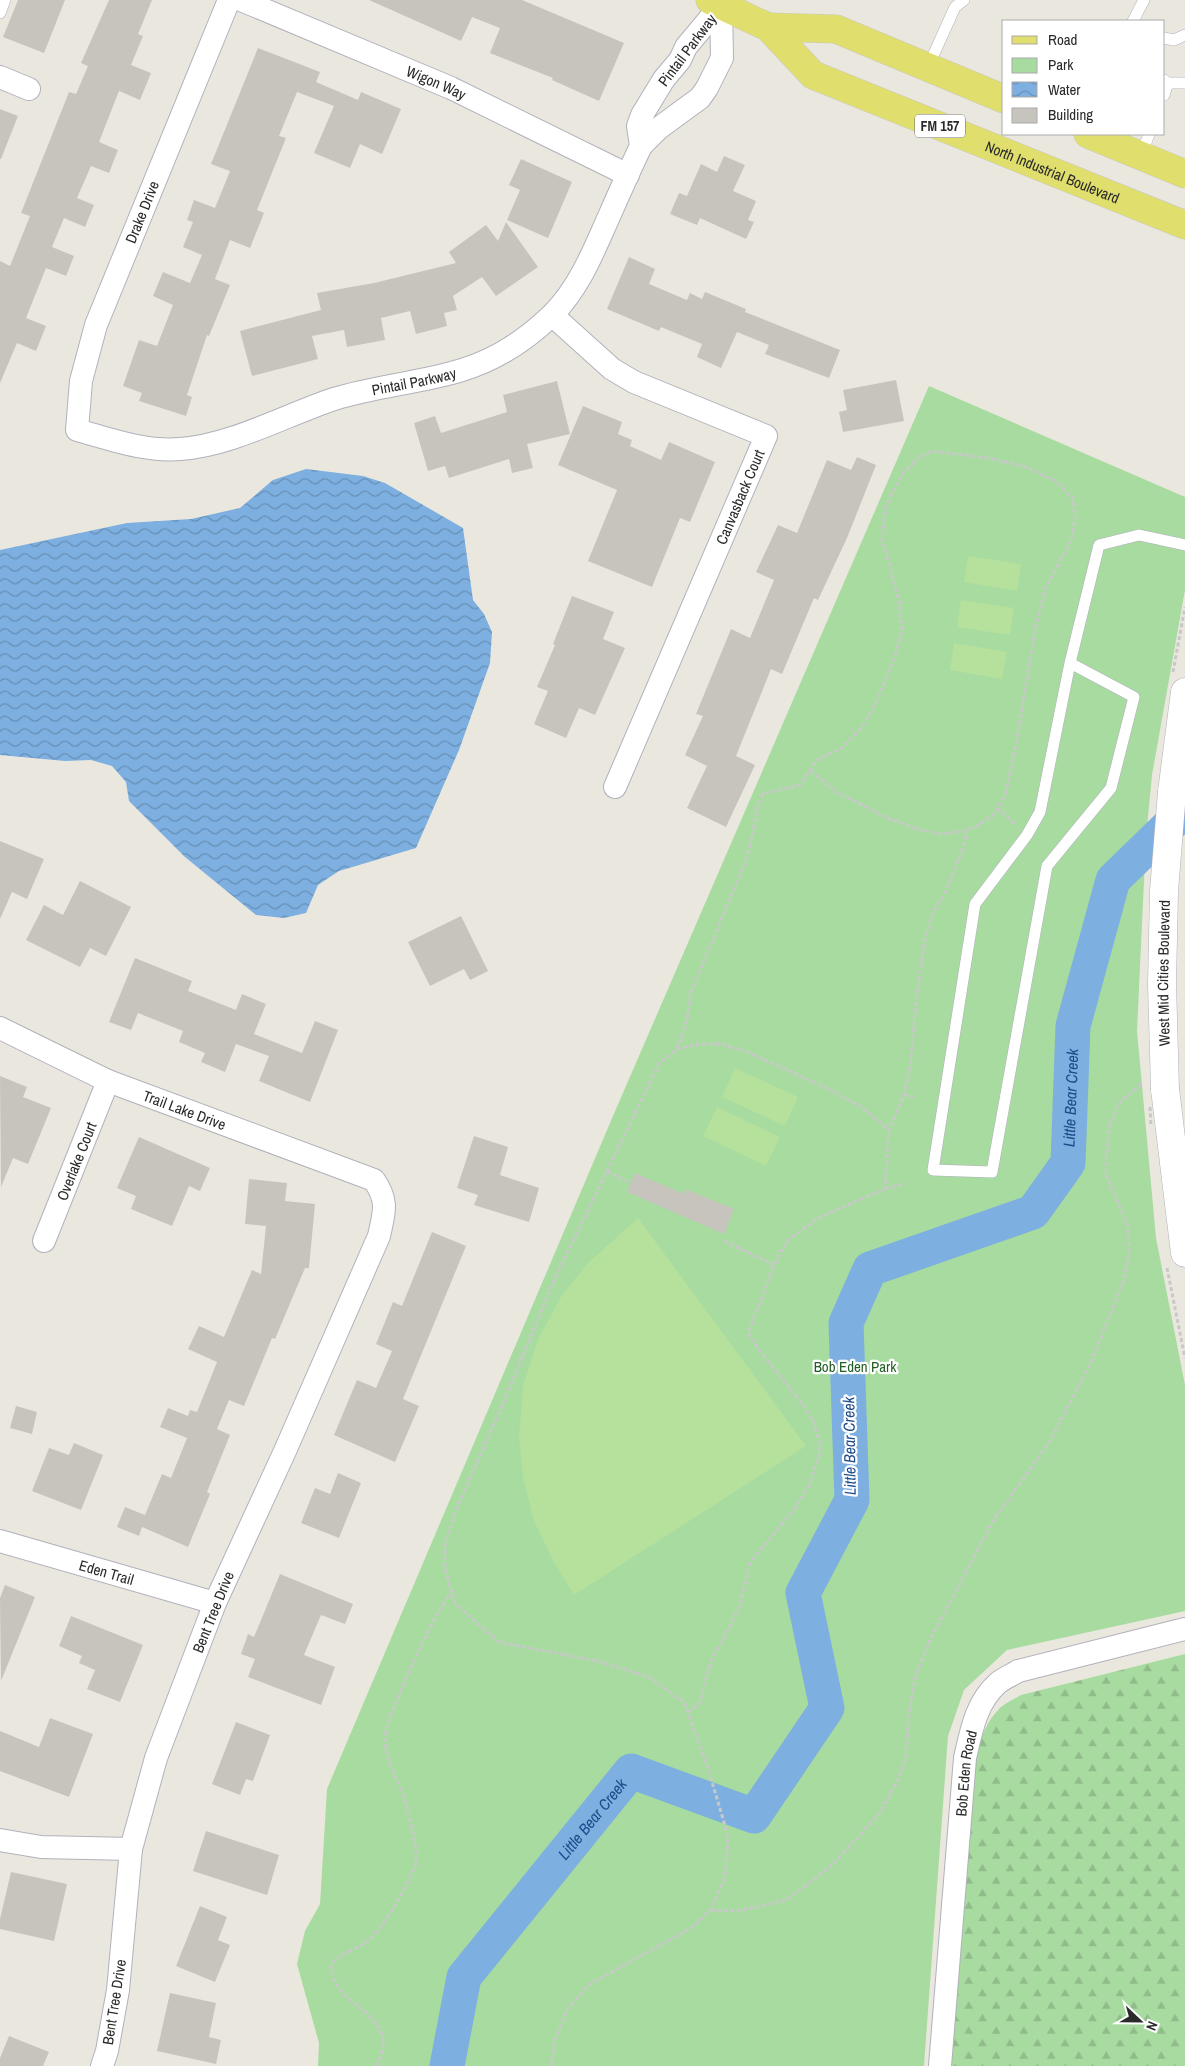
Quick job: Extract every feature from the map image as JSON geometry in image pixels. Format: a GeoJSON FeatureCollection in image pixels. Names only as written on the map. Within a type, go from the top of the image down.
{"type":"FeatureCollection","features":[{"type":"Feature","properties":{"kind":"main road","name":"North Industrial Boulevard"},"geometry":{"type":"LineString","coordinates":[[716,3],[768,26],[836,29],[1002,98]]}},
{"type":"Feature","properties":{"kind":"main road","name":"North Industrial Boulevard"},"geometry":{"type":"LineString","coordinates":[[768,26],[813,75],[1185,225]]}},
{"type":"Feature","properties":{"kind":"main road"},"geometry":{"type":"LineString","coordinates":[[1093,135],[1145,145],[1185,174]]}},
{"type":"Feature","properties":{"kind":"main road","name":"West Mid Cities Boulevard"},"geometry":{"type":"LineString","coordinates":[[1185,692],[1172,792],[1164,891],[1162,983],[1154,1085],[1185,1253]]}},
{"type":"Feature","properties":{"kind":"street","name":"Drake Drive"},"geometry":{"type":"LineString","coordinates":[[77,430],[81,381],[96,325],[229,0]]}},
{"type":"Feature","properties":{"kind":"street","name":"Wigon Way"},"geometry":{"type":"LineString","coordinates":[[242,0],[451,88],[628,175]]}},
{"type":"Feature","properties":{"kind":"street","name":"Pintail Parkway"},"geometry":{"type":"LineString","coordinates":[[77,430],[153,448],[181,449],[209,444],[334,399],[463,370],[514,345],[552,315],[573,289],[589,262],[641,146],[659,128],[690,106],[707,88],[722,58],[716,3]]}},
{"type":"Feature","properties":{"kind":"street","name":"Pintail Parkway"},"geometry":{"type":"LineString","coordinates":[[641,146],[638,126],[642,115],[716,3]]}},
{"type":"Feature","properties":{"kind":"street"},"geometry":{"type":"LineString","coordinates":[[0,78],[29,89]]}},
{"type":"Feature","properties":{"kind":"street"},"geometry":{"type":"LineString","coordinates":[[664,79],[690,106]]}},
{"type":"Feature","properties":{"kind":"street","name":"Canvasback Court"},"geometry":{"type":"LineString","coordinates":[[552,315],[612,369],[634,382],[766,436],[615,787]]}},
{"type":"Feature","properties":{"kind":"street","name":"Trail Lake Drive"},"geometry":{"type":"LineString","coordinates":[[0,1028],[108,1081],[374,1180]]}},
{"type":"Feature","properties":{"kind":"street","name":"Overlake Court"},"geometry":{"type":"LineString","coordinates":[[44,1241],[108,1081]]}},
{"type":"Feature","properties":{"kind":"street","name":"Bent Tree Drive"},"geometry":{"type":"LineString","coordinates":[[102,2066],[107,2051],[118,1990],[131,1849],[156,1758],[215,1603],[285,1451],[379,1236],[385,1207],[380,1189],[374,1180]]}},
{"type":"Feature","properties":{"kind":"street","name":"Eden Trail"},"geometry":{"type":"LineString","coordinates":[[0,1541],[215,1603]]}},
{"type":"Feature","properties":{"kind":"street","name":"Bob Eden Road"},"geometry":{"type":"LineString","coordinates":[[940,2066],[965,1758],[973,1721],[982,1704],[997,1684],[1018,1671],[1185,1629]]}},
{"type":"Feature","properties":{"kind":"street"},"geometry":{"type":"LineString","coordinates":[[0,1840],[41,1847],[131,1849]]}},
{"type":"Feature","properties":{"kind":"lane"},"geometry":{"type":"LineString","coordinates":[[0,12],[5,0]]}},
{"type":"Feature","properties":{"kind":"lane"},"geometry":{"type":"LineString","coordinates":[[928,67],[954,7],[964,0]]}},
{"type":"Feature","properties":{"kind":"lane"},"geometry":{"type":"LineString","coordinates":[[1134,20],[1144,0]]}},
{"type":"Feature","properties":{"kind":"lane"},"geometry":{"type":"LineString","coordinates":[[1165,38],[1174,40],[1185,35]]}},
{"type":"Feature","properties":{"kind":"lane"},"geometry":{"type":"LineString","coordinates":[[1166,81],[1185,83]]}},
{"type":"Feature","properties":{"kind":"lane"},"geometry":{"type":"LineString","coordinates":[[1070,663],[1134,697],[1111,788],[1047,866],[992,1172],[933,1170],[975,904],[1027,835],[1040,812],[1070,663],[1100,545],[1139,535],[1185,545]]}},
{"type":"Feature","properties":{"kind":"path"},"geometry":{"type":"LineString","coordinates":[[677,1049],[687,1020],[691,992],[747,858],[758,807],[763,794],[800,785],[810,770],[816,761],[843,747],[862,727],[876,702],[894,659],[902,630],[899,601],[882,538],[886,506],[902,475],[918,458],[932,451],[988,458],[1024,466],[1056,481],[1072,499],[1075,517],[1072,540],[1045,589],[1035,630],[1005,796],[994,814],[979,826],[964,831],[941,834],[917,829],[888,818],[836,792],[810,770]]}},
{"type":"Feature","properties":{"kind":"path"},"geometry":{"type":"LineString","coordinates":[[997,808],[1027,835]]}},
{"type":"Feature","properties":{"kind":"path"},"geometry":{"type":"LineString","coordinates":[[885,1189],[889,1130],[904,1095],[914,1040],[916,1003],[925,937],[933,913],[944,895],[966,838],[964,831]]}},
{"type":"Feature","properties":{"kind":"path"},"geometry":{"type":"LineString","coordinates":[[551,2066],[555,2039],[567,2010],[588,1985],[691,1928],[711,1910],[725,1876],[728,1841],[726,1829],[707,1765],[684,1702],[649,1677],[597,1661],[500,1642],[455,1603],[445,1569],[445,1545],[455,1512],[505,1399],[555,1278],[659,1064],[677,1049],[700,1044],[721,1044],[745,1050],[829,1089],[861,1107],[889,1130]]}},
{"type":"Feature","properties":{"kind":"path"},"geometry":{"type":"LineString","coordinates":[[711,1910],[739,1911],[786,1900],[831,1866],[880,1813],[898,1780],[906,1758],[909,1712],[916,1675],[931,1638],[994,1518],[1049,1443],[1091,1362],[1124,1280],[1129,1254],[1128,1226],[1106,1175],[1110,1125],[1118,1104],[1154,1085]]}},
{"type":"Feature","properties":{"kind":"path"},"geometry":{"type":"LineString","coordinates":[[904,1095],[914,1097]]}},
{"type":"Feature","properties":{"kind":"path"},"geometry":{"type":"LineString","coordinates":[[607,1172],[631,1183]]}},
{"type":"Feature","properties":{"kind":"path"},"geometry":{"type":"LineString","coordinates":[[687,1712],[699,1704],[712,1658],[740,1605],[750,1563],[796,1507],[809,1485],[819,1455],[819,1441],[814,1423],[806,1409],[750,1338],[748,1332],[774,1265],[787,1241],[820,1217],[885,1189],[902,1184]]}},
{"type":"Feature","properties":{"kind":"path"},"geometry":{"type":"LineString","coordinates":[[724,1241],[774,1265]]}},
{"type":"Feature","properties":{"kind":"path"},"geometry":{"type":"LineString","coordinates":[[377,2066],[383,2040],[379,2026],[336,1986],[331,1973],[332,1963],[340,1955],[372,1938],[396,1904],[416,1862],[416,1852],[404,1798],[385,1751],[384,1738],[403,1686],[438,1612],[452,1592]]}},
{"type":"Feature","properties":{"kind":"green space","name":"Bob Eden Park"},"geometry":{"type":"Polygon","coordinates":[[[929,386],[1185,497],[1185,590],[1152,775],[1146,838],[1137,1031],[1156,1238],[1185,1385],[1185,1611],[1007,1650],[964,1690],[948,1736],[924,2066],[318,2066],[319,2043],[297,1964],[305,1931],[320,1904],[327,1789],[613,1116],[929,386]]]}},
{"type":"Feature","properties":{"kind":"green space"},"geometry":{"type":"Polygon","coordinates":[[[968,556],[1021,564],[1017,591],[964,582],[968,556]]]}},
{"type":"Feature","properties":{"kind":"green space"},"geometry":{"type":"Polygon","coordinates":[[[961,600],[1014,608],[1010,635],[957,627],[961,600]]]}},
{"type":"Feature","properties":{"kind":"green space"},"geometry":{"type":"Polygon","coordinates":[[[954,643],[1007,652],[1002,679],[950,670],[954,643]]]}},
{"type":"Feature","properties":{"kind":"green space"},"geometry":{"type":"Polygon","coordinates":[[[735,1068],[798,1097],[785,1126],[722,1097],[735,1068]]]}},
{"type":"Feature","properties":{"kind":"green space"},"geometry":{"type":"Polygon","coordinates":[[[717,1107],[780,1137],[766,1166],[703,1136],[717,1107]]]}},
{"type":"Feature","properties":{"kind":"green space"},"geometry":{"type":"Polygon","coordinates":[[[638,1218],[806,1446],[574,1595],[554,1562],[534,1521],[523,1477],[519,1437],[523,1386],[539,1337],[562,1295],[588,1263],[638,1218]]]}},
{"type":"Feature","properties":{"kind":"green space"},"geometry":{"type":"Polygon","coordinates":[[[1185,1654],[1185,2066],[948,2066],[971,1779],[977,1750],[984,1731],[994,1714],[1001,1707],[1021,1695],[1185,1654]]]}},
{"type":"Feature","properties":{"kind":"water"},"geometry":{"type":"Polygon","coordinates":[[[306,469],[363,476],[385,483],[463,528],[473,600],[484,614],[492,632],[490,663],[459,750],[416,848],[339,871],[318,885],[306,913],[284,918],[256,915],[185,857],[129,801],[126,782],[112,766],[91,760],[65,761],[0,755],[0,550],[127,523],[191,519],[240,508],[273,480],[306,469]]]}},
{"type":"Feature","properties":{"kind":"building"},"geometry":{"type":"Polygon","coordinates":[[[18,0],[65,0],[44,53],[3,37],[18,0]]]}},
{"type":"Feature","properties":{"kind":"building"},"geometry":{"type":"Polygon","coordinates":[[[109,0],[152,0],[138,34],[143,36],[131,65],[151,73],[140,100],[119,91],[99,142],[118,150],[109,173],[91,166],[77,198],[94,205],[85,227],[64,218],[52,247],[74,256],[66,276],[46,268],[26,318],[46,326],[36,351],[17,343],[0,383],[0,261],[10,266],[30,216],[21,213],[69,92],[76,94],[88,66],[81,63],[109,0]]]}},
{"type":"Feature","properties":{"kind":"building"},"geometry":{"type":"Polygon","coordinates":[[[369,0],[522,0],[624,43],[599,101],[552,80],[553,78],[490,53],[500,28],[472,17],[461,41],[369,0]]]}},
{"type":"Feature","properties":{"kind":"building"},"geometry":{"type":"Polygon","coordinates":[[[258,48],[320,72],[316,82],[358,100],[361,92],[401,109],[382,154],[360,144],[350,168],[314,153],[334,106],[297,92],[279,136],[286,138],[257,210],[264,213],[250,248],[230,240],[215,279],[230,285],[209,336],[207,335],[187,395],[192,397],[186,416],[139,401],[142,393],[123,386],[139,340],[157,346],[173,305],[153,296],[163,272],[190,283],[202,255],[183,247],[193,222],[187,220],[194,200],[215,208],[230,171],[211,164],[258,48]]]}},
{"type":"Feature","properties":{"kind":"building"},"geometry":{"type":"Polygon","coordinates":[[[0,109],[18,116],[1,159],[0,159],[0,109]]]}},
{"type":"Feature","properties":{"kind":"building"},"geometry":{"type":"Polygon","coordinates":[[[724,156],[745,165],[733,191],[756,201],[748,220],[754,222],[746,239],[700,218],[697,225],[670,214],[679,193],[687,196],[701,164],[717,172],[724,156]]]}},
{"type":"Feature","properties":{"kind":"building"},"geometry":{"type":"Polygon","coordinates":[[[521,159],[572,182],[548,238],[507,220],[520,190],[509,185],[521,159]]]}},
{"type":"Feature","properties":{"kind":"building"},"geometry":{"type":"Polygon","coordinates":[[[506,222],[538,267],[496,296],[482,277],[453,296],[457,310],[444,313],[447,326],[416,334],[410,311],[381,318],[385,340],[347,347],[344,330],[312,336],[318,359],[252,376],[240,331],[321,310],[317,293],[374,283],[456,263],[449,252],[486,225],[498,241],[506,222]]]}},
{"type":"Feature","properties":{"kind":"building"},"geometry":{"type":"Polygon","coordinates":[[[629,257],[655,269],[649,284],[687,300],[690,293],[702,299],[705,292],[746,309],[745,312],[840,350],[829,378],[765,354],[769,345],[737,332],[721,368],[697,357],[702,344],[661,327],[659,331],[607,309],[629,257]]]}},
{"type":"Feature","properties":{"kind":"building"},"geometry":{"type":"Polygon","coordinates":[[[896,380],[904,421],[843,432],[839,412],[847,410],[843,390],[896,380]]]}},
{"type":"Feature","properties":{"kind":"building"},"geometry":{"type":"Polygon","coordinates":[[[557,381],[570,434],[527,444],[533,468],[512,473],[509,459],[449,478],[445,466],[428,471],[414,423],[435,416],[441,433],[507,412],[503,395],[557,381]]]}},
{"type":"Feature","properties":{"kind":"building"},"geometry":{"type":"Polygon","coordinates":[[[583,406],[622,422],[618,434],[632,440],[630,446],[661,460],[669,442],[715,462],[690,522],[680,518],[652,587],[588,561],[617,490],[558,465],[583,406]]]}},
{"type":"Feature","properties":{"kind":"building"},"geometry":{"type":"Polygon","coordinates":[[[857,457],[876,465],[847,538],[818,600],[814,598],[782,674],[771,669],[736,756],[755,765],[726,827],[687,808],[707,766],[685,755],[703,716],[696,714],[731,629],[750,638],[774,580],[756,572],[778,525],[797,533],[827,460],[851,470],[857,457]]]}},
{"type":"Feature","properties":{"kind":"building"},"geometry":{"type":"Polygon","coordinates":[[[572,596],[614,612],[603,639],[625,648],[595,715],[579,708],[566,738],[534,724],[548,691],[537,687],[555,645],[553,644],[572,596]]]}},
{"type":"Feature","properties":{"kind":"building"},"geometry":{"type":"Polygon","coordinates":[[[0,841],[44,859],[27,899],[12,892],[0,919],[0,841]]]}},
{"type":"Feature","properties":{"kind":"building"},"geometry":{"type":"Polygon","coordinates":[[[80,881],[131,907],[106,956],[90,948],[80,967],[26,940],[44,905],[63,915],[80,881]]]}},
{"type":"Feature","properties":{"kind":"building"},"geometry":{"type":"Polygon","coordinates":[[[461,916],[488,971],[470,980],[464,969],[430,986],[408,942],[461,916]]]}},
{"type":"Feature","properties":{"kind":"building"},"geometry":{"type":"Polygon","coordinates":[[[135,958],[192,981],[188,991],[236,1010],[242,994],[266,1004],[254,1034],[302,1053],[315,1021],[338,1030],[310,1102],[259,1081],[269,1056],[236,1044],[225,1072],[201,1062],[205,1053],[179,1042],[183,1031],[138,1013],[131,1030],[109,1022],[135,958]]]}},
{"type":"Feature","properties":{"kind":"building"},"geometry":{"type":"Polygon","coordinates":[[[0,1076],[27,1087],[23,1097],[51,1108],[28,1164],[13,1158],[1,1187],[0,1076]]]}},
{"type":"Feature","properties":{"kind":"building"},"geometry":{"type":"Polygon","coordinates":[[[474,1136],[508,1147],[500,1175],[539,1188],[529,1222],[474,1205],[478,1195],[457,1188],[474,1136]]]}},
{"type":"Feature","properties":{"kind":"building"},"geometry":{"type":"Polygon","coordinates":[[[139,1137],[210,1168],[200,1191],[189,1186],[172,1226],[131,1209],[136,1196],[117,1188],[139,1137]]]}},
{"type":"Feature","properties":{"kind":"building"},"geometry":{"type":"Polygon","coordinates":[[[635,1173],[684,1194],[685,1189],[734,1209],[724,1234],[627,1192],[635,1173]]]}},
{"type":"Feature","properties":{"kind":"building"},"geometry":{"type":"Polygon","coordinates":[[[249,1179],[287,1183],[285,1201],[315,1204],[309,1268],[305,1268],[275,1339],[272,1338],[244,1406],[229,1400],[217,1429],[230,1435],[207,1492],[210,1494],[188,1547],[142,1527],[139,1536],[117,1527],[125,1507],[145,1515],[162,1474],[171,1478],[187,1438],[160,1427],[168,1408],[188,1416],[190,1410],[197,1412],[217,1362],[188,1349],[199,1326],[224,1337],[252,1270],[261,1274],[266,1226],[245,1224],[249,1179]]]}},
{"type":"Feature","properties":{"kind":"building"},"geometry":{"type":"Polygon","coordinates":[[[432,1232],[466,1246],[403,1399],[419,1406],[395,1462],[334,1435],[357,1380],[376,1388],[392,1351],[376,1344],[393,1302],[402,1306],[432,1232]]]}},
{"type":"Feature","properties":{"kind":"building"},"geometry":{"type":"Polygon","coordinates":[[[16,1406],[37,1412],[32,1434],[10,1428],[16,1406]]]}},
{"type":"Feature","properties":{"kind":"building"},"geometry":{"type":"Polygon","coordinates":[[[74,1443],[103,1455],[81,1510],[32,1491],[49,1448],[69,1455],[74,1443]]]}},
{"type":"Feature","properties":{"kind":"building"},"geometry":{"type":"Polygon","coordinates":[[[338,1473],[361,1483],[339,1538],[301,1523],[315,1488],[330,1494],[338,1473]]]}},
{"type":"Feature","properties":{"kind":"building"},"geometry":{"type":"Polygon","coordinates":[[[280,1574],[353,1604],[345,1624],[321,1615],[304,1655],[335,1667],[321,1705],[248,1677],[255,1659],[241,1654],[248,1634],[254,1637],[280,1574]]]}},
{"type":"Feature","properties":{"kind":"building"},"geometry":{"type":"Polygon","coordinates":[[[5,1585],[35,1597],[1,1681],[0,1598],[5,1585]]]}},
{"type":"Feature","properties":{"kind":"building"},"geometry":{"type":"Polygon","coordinates":[[[71,1616],[143,1645],[120,1702],[87,1689],[95,1670],[79,1663],[82,1656],[59,1646],[71,1616]]]}},
{"type":"Feature","properties":{"kind":"building"},"geometry":{"type":"Polygon","coordinates":[[[50,1718],[93,1734],[69,1797],[0,1771],[0,1731],[39,1747],[50,1718]]]}},
{"type":"Feature","properties":{"kind":"building"},"geometry":{"type":"Polygon","coordinates":[[[236,1722],[270,1735],[253,1781],[246,1779],[240,1795],[212,1784],[236,1722]]]}},
{"type":"Feature","properties":{"kind":"building"},"geometry":{"type":"Polygon","coordinates":[[[206,1831],[279,1855],[267,1895],[193,1871],[206,1831]]]}},
{"type":"Feature","properties":{"kind":"building"},"geometry":{"type":"Polygon","coordinates":[[[11,1872],[67,1884],[54,1941],[0,1929],[0,1919],[11,1872]]]}},
{"type":"Feature","properties":{"kind":"building"},"geometry":{"type":"Polygon","coordinates":[[[200,1906],[227,1917],[218,1940],[230,1945],[215,1982],[176,1966],[200,1906]]]}},
{"type":"Feature","properties":{"kind":"building"},"geometry":{"type":"Polygon","coordinates":[[[170,1993],[216,2003],[209,2037],[221,2040],[216,2064],[157,2051],[170,1993]]]}},
{"type":"Feature","properties":{"kind":"building"},"geometry":{"type":"Polygon","coordinates":[[[9,2036],[49,2052],[43,2066],[0,2066],[0,2058],[9,2036]]]}},
{"type":"Feature","properties":{"kind":"waterway","name":"Little Bear Creek"},"geometry":{"type":"LineString","coordinates":[[447,2066],[464,1977],[631,1771],[754,1816],[827,1708],[803,1593],[852,1500],[846,1323],[870,1269],[1033,1212],[1068,1163],[1073,1026],[1113,880],[1185,810]]}}]}
